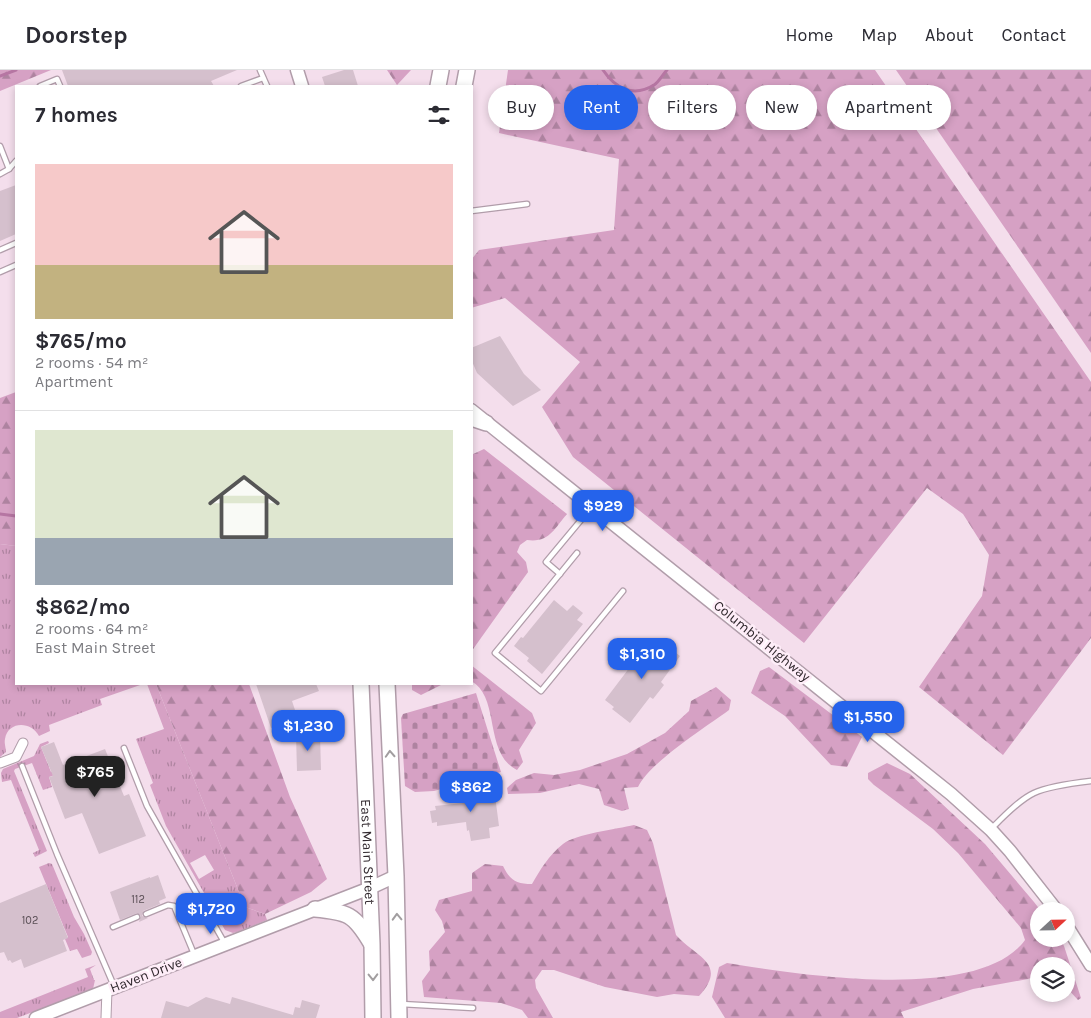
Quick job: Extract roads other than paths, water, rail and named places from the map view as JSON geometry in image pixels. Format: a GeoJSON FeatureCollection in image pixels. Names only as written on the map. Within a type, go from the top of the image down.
{"type":"FeatureCollection","features":[{"type":"Feature","properties":{"kind":"main road"},"geometry":{"type":"LineString","coordinates":[[297,70],[302,85]]}},
{"type":"Feature","properties":{"kind":"main road"},"geometry":{"type":"LineString","coordinates":[[438,85],[441,70]]}},
{"type":"Feature","properties":{"kind":"main road"},"geometry":{"type":"LineString","coordinates":[[464,85],[467,70]]}},
{"type":"Feature","properties":{"kind":"main road","name":"Columbia Highway"},"geometry":{"type":"LineString","coordinates":[[473,412],[913,762],[991,830],[1050,902]]}},
{"type":"Feature","properties":{"kind":"main road"},"geometry":{"type":"LineString","coordinates":[[473,419],[486,423]]}},
{"type":"Feature","properties":{"kind":"main road","name":"East Main Street"},"geometry":{"type":"LineString","coordinates":[[361,685],[370,888],[373,1018]]}},
{"type":"Feature","properties":{"kind":"main road","name":"East Main Street"},"geometry":{"type":"LineString","coordinates":[[387,685],[396,876],[399,1011]]}},
{"type":"Feature","properties":{"kind":"main road","name":"Haven Drive"},"geometry":{"type":"LineString","coordinates":[[36,1018],[370,888],[396,876]]}},
{"type":"Feature","properties":{"kind":"main road"},"geometry":{"type":"LineString","coordinates":[[315,909],[346,913],[355,919],[372,944]]}},
{"type":"Feature","properties":{"kind":"main road"},"geometry":{"type":"LineString","coordinates":[[1075,939],[1091,964]]}},
{"type":"Feature","properties":{"kind":"street"},"geometry":{"type":"LineString","coordinates":[[0,763],[16,757],[23,743]]}},
{"type":"Feature","properties":{"kind":"street"},"geometry":{"type":"LineString","coordinates":[[106,1018],[111,989]]}},
{"type":"Feature","properties":{"kind":"lane"},"geometry":{"type":"LineString","coordinates":[[260,70],[267,85]]}},
{"type":"Feature","properties":{"kind":"lane"},"geometry":{"type":"LineString","coordinates":[[244,85],[264,78]]}},
{"type":"Feature","properties":{"kind":"lane"},"geometry":{"type":"LineString","coordinates":[[42,85],[57,79],[60,85]]}},
{"type":"Feature","properties":{"kind":"lane"},"geometry":{"type":"LineString","coordinates":[[0,146],[9,169]]}},
{"type":"Feature","properties":{"kind":"lane"},"geometry":{"type":"LineString","coordinates":[[0,174],[9,169],[15,162]]}},
{"type":"Feature","properties":{"kind":"lane"},"geometry":{"type":"LineString","coordinates":[[473,211],[527,204]]}},
{"type":"Feature","properties":{"kind":"lane"},"geometry":{"type":"LineString","coordinates":[[0,250],[15,243]]}},
{"type":"Feature","properties":{"kind":"lane"},"geometry":{"type":"LineString","coordinates":[[0,272],[15,265]]}},
{"type":"Feature","properties":{"kind":"lane"},"geometry":{"type":"LineString","coordinates":[[560,574],[546,562],[592,506]]}},
{"type":"Feature","properties":{"kind":"lane"},"geometry":{"type":"LineString","coordinates":[[577,553],[495,652],[541,691],[623,591]]}},
{"type":"Feature","properties":{"kind":"lane"},"geometry":{"type":"LineString","coordinates":[[124,748],[147,806],[225,944]]}},
{"type":"Feature","properties":{"kind":"lane"},"geometry":{"type":"LineString","coordinates":[[22,766],[111,989]]}},
{"type":"Feature","properties":{"kind":"lane"},"geometry":{"type":"LineString","coordinates":[[991,830],[1006,813],[1033,793],[1058,786],[1091,781]]}},
{"type":"Feature","properties":{"kind":"lane"},"geometry":{"type":"LineString","coordinates":[[146,914],[168,905],[174,906],[195,956]]}},
{"type":"Feature","properties":{"kind":"lane"},"geometry":{"type":"LineString","coordinates":[[113,927],[137,917]]}},
{"type":"Feature","properties":{"kind":"lane"},"geometry":{"type":"LineString","coordinates":[[399,1011],[473,1008]]}},
{"type":"Feature","properties":{"kind":"waterway"},"geometry":{"type":"LineString","coordinates":[[0,76],[16,70]]}},
{"type":"Feature","properties":{"kind":"waterway"},"geometry":{"type":"LineString","coordinates":[[603,70],[613,82],[632,91],[639,91],[654,85],[667,70]]}},
{"type":"Feature","properties":{"kind":"waterway"},"geometry":{"type":"LineString","coordinates":[[0,514],[15,516]]}}]}
